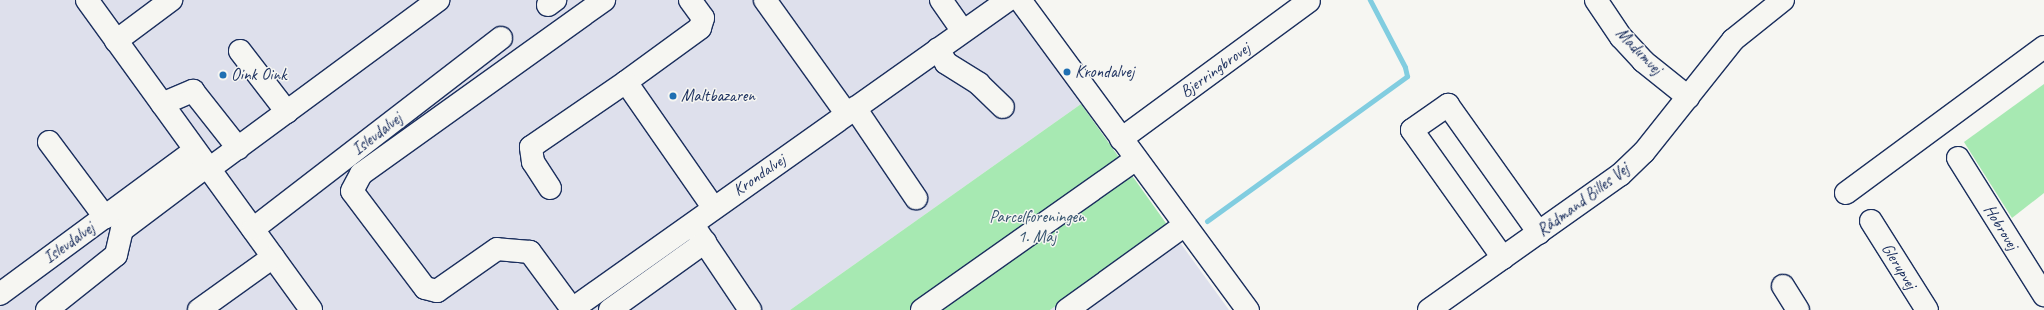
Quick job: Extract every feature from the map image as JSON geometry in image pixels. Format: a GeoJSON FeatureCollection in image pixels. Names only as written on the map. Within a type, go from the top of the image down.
{"type":"FeatureCollection","features":[{"type":"Feature","properties":{"kind":"street"},"geometry":{"type":"LineString","coordinates":[[87,0],[311,310]]}},
{"type":"Feature","properties":{"kind":"street"},"geometry":{"type":"LineString","coordinates":[[116,41],[171,0]]}},
{"type":"Feature","properties":{"kind":"street"},"geometry":{"type":"LineString","coordinates":[[47,310],[116,255],[122,230],[204,162],[238,148],[438,0]]}},
{"type":"Feature","properties":{"kind":"street"},"geometry":{"type":"LineString","coordinates":[[572,310],[530,252],[497,248],[437,291],[425,288],[352,191],[360,174],[604,0]]}},
{"type":"Feature","properties":{"kind":"street"},"geometry":{"type":"LineString","coordinates":[[550,188],[533,162],[530,147],[626,82],[700,28],[703,18],[690,0]]}},
{"type":"Feature","properties":{"kind":"street"},"geometry":{"type":"LineString","coordinates":[[765,0],[916,198]]}},
{"type":"Feature","properties":{"kind":"street"},"geometry":{"type":"LineString","coordinates":[[941,0],[963,31]]}},
{"type":"Feature","properties":{"kind":"street","name":"Krondalvej"},"geometry":{"type":"LineString","coordinates":[[572,310],[713,207],[1008,0]]}},
{"type":"Feature","properties":{"kind":"street"},"geometry":{"type":"LineString","coordinates":[[1020,0],[1248,310]]}},
{"type":"Feature","properties":{"kind":"street","name":"Bjerringbrovej"},"geometry":{"type":"LineString","coordinates":[[1121,139],[1309,0]]}},
{"type":"Feature","properties":{"kind":"street","name":"Madumvej"},"geometry":{"type":"LineString","coordinates":[[1596,0],[1621,37],[1644,61],[1688,97]]}},
{"type":"Feature","properties":{"kind":"street","name":"Rådmand Billes Vej"},"geometry":{"type":"LineString","coordinates":[[1429,310],[1620,175],[1644,152],[1734,40],[1783,0]]}},
{"type":"Feature","properties":{"kind":"street","name":"Islevdalvej"},"geometry":{"type":"LineString","coordinates":[[253,229],[501,38]]}},
{"type":"Feature","properties":{"kind":"street"},"geometry":{"type":"LineString","coordinates":[[1846,192],[2044,46]]}},
{"type":"Feature","properties":{"kind":"street"},"geometry":{"type":"LineString","coordinates":[[938,49],[946,62],[979,84],[1003,107]]}},
{"type":"Feature","properties":{"kind":"street"},"geometry":{"type":"LineString","coordinates":[[240,51],[287,112]]}},
{"type":"Feature","properties":{"kind":"street"},"geometry":{"type":"LineString","coordinates":[[626,82],[713,207]]}},
{"type":"Feature","properties":{"kind":"street"},"geometry":{"type":"LineString","coordinates":[[162,104],[193,91],[238,148]]}},
{"type":"Feature","properties":{"kind":"street"},"geometry":{"type":"LineString","coordinates":[[1503,258],[1412,130],[1430,117],[1448,105],[1539,233]]}},
{"type":"Feature","properties":{"kind":"street"},"geometry":{"type":"LineString","coordinates":[[48,142],[104,217]]}},
{"type":"Feature","properties":{"kind":"street","name":"Hobrovej"},"geometry":{"type":"LineString","coordinates":[[1958,158],[2044,295]]}},
{"type":"Feature","properties":{"kind":"street"},"geometry":{"type":"LineString","coordinates":[[922,310],[1136,159]]}},
{"type":"Feature","properties":{"kind":"street","name":"Islevdalvej"},"geometry":{"type":"LineString","coordinates":[[0,294],[104,217],[204,162]]}},
{"type":"Feature","properties":{"kind":"street","name":"Glerupvej"},"geometry":{"type":"LineString","coordinates":[[1871,221],[1927,310]]}},
{"type":"Feature","properties":{"kind":"street"},"geometry":{"type":"LineString","coordinates":[[692,223],[750,310]]}},
{"type":"Feature","properties":{"kind":"street"},"geometry":{"type":"LineString","coordinates":[[1067,310],[1185,225]]}},
{"type":"Feature","properties":{"kind":"street"},"geometry":{"type":"LineString","coordinates":[[610,310],[705,242]]}},
{"type":"Feature","properties":{"kind":"street"},"geometry":{"type":"LineString","coordinates":[[199,310],[273,257]]}},
{"type":"Feature","properties":{"kind":"street"},"geometry":{"type":"LineString","coordinates":[[1782,286],[1798,310]]}},
{"type":"Feature","properties":{"kind":"shaded area"},"geometry":{"type":"Polygon","coordinates":[[[0,0],[1006,0],[1081,104],[790,310],[0,310],[0,0]]]}},
{"type":"Feature","properties":{"kind":"shaded area"},"geometry":{"type":"Polygon","coordinates":[[[1168,226],[1229,310],[1050,310],[1168,226]]]}},
{"type":"Feature","properties":{"kind":"green space"},"geometry":{"type":"Polygon","coordinates":[[[2044,84],[2044,193],[2012,218],[1964,142],[2044,84]]]}},
{"type":"Feature","properties":{"kind":"green space","name":"Parcelforeningen 1. Maj"},"geometry":{"type":"Polygon","coordinates":[[[1081,104],[1168,226],[1050,310],[790,310],[1081,104]]]}},
{"type":"Feature","properties":{"kind":"waterway"},"geometry":{"type":"LineString","coordinates":[[1207,221],[1407,76],[1405,67],[1370,0]]}},
{"type":"Feature","properties":{"kind":"place","name":"Krondalvej"},"geometry":{"type":"Point","coordinates":[1067,72]}},
{"type":"Feature","properties":{"kind":"place","name":"Oink Oink"},"geometry":{"type":"Point","coordinates":[223,75]}},
{"type":"Feature","properties":{"kind":"place","name":"Maltbazaren"},"geometry":{"type":"Point","coordinates":[673,96]}}]}
